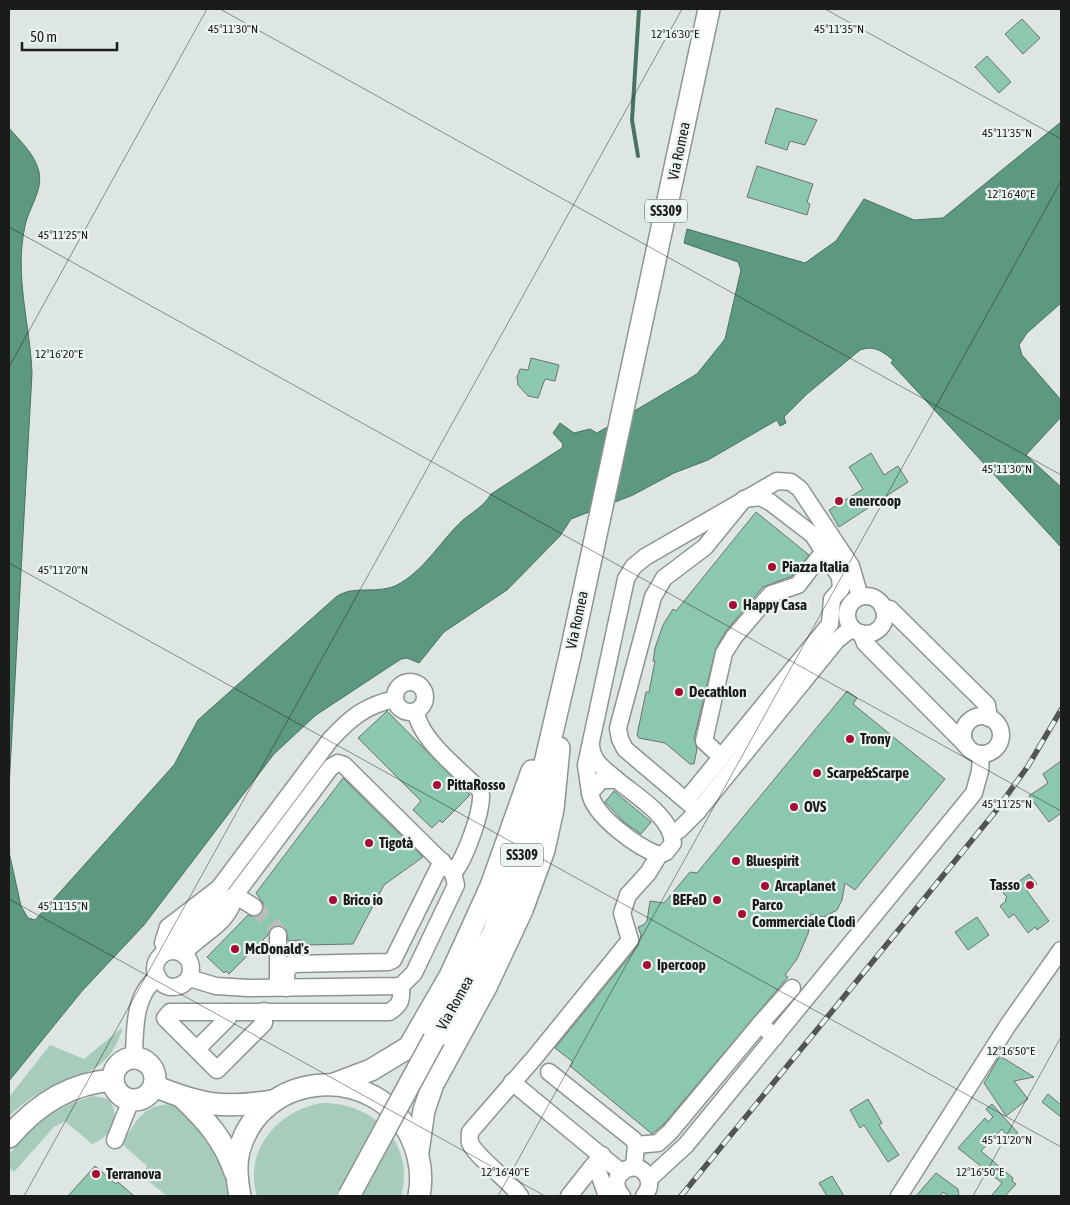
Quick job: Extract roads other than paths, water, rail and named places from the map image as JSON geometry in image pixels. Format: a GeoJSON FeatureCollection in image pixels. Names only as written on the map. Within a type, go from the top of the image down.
{"type":"FeatureCollection","features":[{"type":"Feature","properties":{"kind":"main road","name":"Via Romea"},"geometry":{"type":"LineString","coordinates":[[349,1196],[493,934],[527,840],[570,656],[709,9]]}},
{"type":"Feature","properties":{"kind":"main road"},"geometry":{"type":"LineString","coordinates":[[154,1086],[183,1098],[218,1106],[241,1106],[272,1101],[309,1086],[334,1084],[371,1070],[409,1047],[450,976],[491,886],[533,768],[550,696],[570,656]]}},
{"type":"Feature","properties":{"kind":"main road"},"geometry":{"type":"LineString","coordinates":[[418,1152],[424,1110],[433,1084],[501,956],[522,910],[544,850],[553,809],[570,656]]}},
{"type":"Feature","properties":{"kind":"main road"},"geometry":{"type":"LineString","coordinates":[[134,1058],[145,1061],[152,1070],[154,1086],[147,1096],[131,1100],[117,1091],[113,1080],[119,1065],[134,1058]]}},
{"type":"Feature","properties":{"kind":"main road"},"geometry":{"type":"LineString","coordinates":[[9,1137],[28,1117],[54,1098],[76,1086],[113,1080]]}},
{"type":"Feature","properties":{"kind":"main road"},"geometry":{"type":"LineString","coordinates":[[334,1084],[362,1090],[387,1104],[406,1126],[418,1152],[422,1173],[419,1196]]}},
{"type":"Feature","properties":{"kind":"main road"},"geometry":{"type":"LineString","coordinates":[[183,1098],[210,1124],[221,1139],[236,1175],[240,1196]]}},
{"type":"Feature","properties":{"kind":"main road"},"geometry":{"type":"LineString","coordinates":[[236,1175],[239,1150],[261,1110],[272,1101]]}},
{"type":"Feature","properties":{"kind":"street"},"geometry":{"type":"LineString","coordinates":[[658,855],[645,850],[594,806],[586,765],[626,579],[633,567],[644,557],[777,481],[791,482],[800,489],[851,566],[860,597]]}},
{"type":"Feature","properties":{"kind":"street"},"geometry":{"type":"LineString","coordinates":[[687,799],[830,624],[832,599],[841,589],[841,583],[813,535],[770,502],[760,497],[744,499],[705,547],[664,578],[653,597],[618,728],[620,739],[626,749],[687,799],[698,811]]}},
{"type":"Feature","properties":{"kind":"street"},"geometry":{"type":"LineString","coordinates":[[696,527],[705,547]]}},
{"type":"Feature","properties":{"kind":"street"},"geometry":{"type":"LineString","coordinates":[[721,757],[704,741],[724,653],[734,637],[771,594],[798,585],[824,552]]}},
{"type":"Feature","properties":{"kind":"street"},"geometry":{"type":"LineString","coordinates":[[966,745],[964,730],[969,721],[979,716],[989,718],[997,724],[1000,739],[991,752],[981,754],[972,751],[966,745],[865,643],[847,613],[851,603],[860,597],[871,597],[883,608],[890,610],[987,705],[989,718]]}},
{"type":"Feature","properties":{"kind":"street"},"geometry":{"type":"LineString","coordinates":[[672,834],[679,830],[698,811],[837,640],[857,631],[873,632],[882,625],[884,620],[883,608]]}},
{"type":"Feature","properties":{"kind":"street"},"geometry":{"type":"LineString","coordinates":[[408,682],[418,685],[422,689],[425,699],[416,711],[401,710],[395,699],[396,691],[408,682]]}},
{"type":"Feature","properties":{"kind":"street"},"geometry":{"type":"LineString","coordinates":[[189,978],[190,962],[163,943],[168,926],[222,884],[344,724],[376,702],[395,699]]}},
{"type":"Feature","properties":{"kind":"street"},"geometry":{"type":"LineString","coordinates":[[416,711],[417,721],[424,734],[480,790],[482,795],[480,810],[461,862],[453,873]]}},
{"type":"Feature","properties":{"kind":"street"},"geometry":{"type":"LineString","coordinates":[[595,726],[618,728]]}},
{"type":"Feature","properties":{"kind":"street"},"geometry":{"type":"LineString","coordinates":[[520,1196],[469,1142],[470,1132],[630,940],[622,913],[628,895],[648,873],[658,855],[666,852],[673,843],[672,834],[664,821],[595,762],[592,756],[591,745]]}},
{"type":"Feature","properties":{"kind":"street"},"geometry":{"type":"LineString","coordinates":[[649,1179],[686,1145],[974,793],[981,754]]}},
{"type":"Feature","properties":{"kind":"street"},"geometry":{"type":"LineString","coordinates":[[338,763],[344,765],[442,860],[453,873],[456,885],[414,973],[401,986],[248,988],[216,986],[189,978],[176,986],[166,984],[158,978],[156,972],[158,960],[218,924],[232,909],[236,895],[331,767],[338,763]]}},
{"type":"Feature","properties":{"kind":"street"},"geometry":{"type":"LineString","coordinates":[[590,793],[601,780],[616,780]]}},
{"type":"Feature","properties":{"kind":"street"},"geometry":{"type":"LineString","coordinates":[[282,988],[286,973],[291,964],[388,962],[393,960],[442,860]]}},
{"type":"Feature","properties":{"kind":"street"},"geometry":{"type":"LineString","coordinates":[[236,895],[254,907]]}},
{"type":"Feature","properties":{"kind":"street"},"geometry":{"type":"LineString","coordinates":[[415,917],[436,927]]}},
{"type":"Feature","properties":{"kind":"street"},"geometry":{"type":"LineString","coordinates":[[278,935],[282,988]]}},
{"type":"Feature","properties":{"kind":"street"},"geometry":{"type":"LineString","coordinates":[[899,1196],[1008,1024],[1061,950]]}},
{"type":"Feature","properties":{"kind":"street"},"geometry":{"type":"LineString","coordinates":[[134,1058],[138,1009],[144,992],[158,978]]}},
{"type":"Feature","properties":{"kind":"street"},"geometry":{"type":"LineString","coordinates":[[248,988],[257,1011],[264,1023],[217,1070],[164,1018],[170,1012],[257,1011],[389,1012],[396,1008],[402,1000],[401,986]]}},
{"type":"Feature","properties":{"kind":"street"},"geometry":{"type":"LineString","coordinates":[[636,1145],[658,1143],[670,1132],[792,988]]}},
{"type":"Feature","properties":{"kind":"street"},"geometry":{"type":"LineString","coordinates":[[197,1049],[228,1018],[229,1012]]}},
{"type":"Feature","properties":{"kind":"street"},"geometry":{"type":"LineString","coordinates":[[760,1024],[775,1037]]}},
{"type":"Feature","properties":{"kind":"street"},"geometry":{"type":"LineString","coordinates":[[549,1072],[630,1136],[636,1145]]}},
{"type":"Feature","properties":{"kind":"street"},"geometry":{"type":"LineString","coordinates":[[512,1082],[597,1161],[628,1170],[644,1172],[649,1179],[648,1190],[644,1196]]}},
{"type":"Feature","properties":{"kind":"street"},"geometry":{"type":"LineString","coordinates":[[115,1140],[131,1100]]}},
{"type":"Feature","properties":{"kind":"street"},"geometry":{"type":"LineString","coordinates":[[622,1196],[616,1184],[628,1170],[636,1145]]}},
{"type":"Feature","properties":{"kind":"street"},"geometry":{"type":"LineString","coordinates":[[568,1196],[597,1161]]}},
{"type":"Feature","properties":{"kind":"street"},"geometry":{"type":"LineString","coordinates":[[597,1161],[606,1196]]}},
{"type":"Feature","properties":{"kind":"waterway"},"geometry":{"type":"LineString","coordinates":[[638,156],[632,120],[639,9]]}},
{"type":"Feature","properties":{"kind":"tunnel"},"geometry":{"type":"LineString","coordinates":[[254,907],[278,930],[278,935]]}},
{"type":"Feature","properties":{"kind":"railway"},"geometry":{"type":"LineString","coordinates":[[681,1196],[995,812],[1028,766],[1061,710]]}},
{"type":"Feature","properties":{"kind":"place","name":"enercoop"},"geometry":{"type":"Point","coordinates":[839,501]}},
{"type":"Feature","properties":{"kind":"place","name":"Piazza Italia"},"geometry":{"type":"Point","coordinates":[772,567]}},
{"type":"Feature","properties":{"kind":"place","name":"Happy Casa"},"geometry":{"type":"Point","coordinates":[733,605]}},
{"type":"Feature","properties":{"kind":"place","name":"Decathlon"},"geometry":{"type":"Point","coordinates":[679,692]}},
{"type":"Feature","properties":{"kind":"place","name":"Trony"},"geometry":{"type":"Point","coordinates":[850,739]}},
{"type":"Feature","properties":{"kind":"place","name":"Scarpe&Scarpe"},"geometry":{"type":"Point","coordinates":[817,773]}},
{"type":"Feature","properties":{"kind":"place","name":"PittaRosso"},"geometry":{"type":"Point","coordinates":[437,785]}},
{"type":"Feature","properties":{"kind":"place","name":"OVS"},"geometry":{"type":"Point","coordinates":[794,807]}},
{"type":"Feature","properties":{"kind":"place","name":"Tigotà"},"geometry":{"type":"Point","coordinates":[369,843]}},
{"type":"Feature","properties":{"kind":"place","name":"Bluespirit"},"geometry":{"type":"Point","coordinates":[736,861]}},
{"type":"Feature","properties":{"kind":"place","name":"Tasso"},"geometry":{"type":"Point","coordinates":[1030,885]}},
{"type":"Feature","properties":{"kind":"place","name":"Arcaplanet"},"geometry":{"type":"Point","coordinates":[765,886]}},
{"type":"Feature","properties":{"kind":"place","name":"Brico io"},"geometry":{"type":"Point","coordinates":[333,900]}},
{"type":"Feature","properties":{"kind":"place","name":"BEFeD"},"geometry":{"type":"Point","coordinates":[717,900]}},
{"type":"Feature","properties":{"kind":"place","name":"Parco Commerciale Clodì"},"geometry":{"type":"Point","coordinates":[742,914]}},
{"type":"Feature","properties":{"kind":"place","name":"McDonald's"},"geometry":{"type":"Point","coordinates":[235,949]}},
{"type":"Feature","properties":{"kind":"place","name":"Ipercoop"},"geometry":{"type":"Point","coordinates":[647,965]}},
{"type":"Feature","properties":{"kind":"place","name":"Terranova"},"geometry":{"type":"Point","coordinates":[96,1174]}}]}
